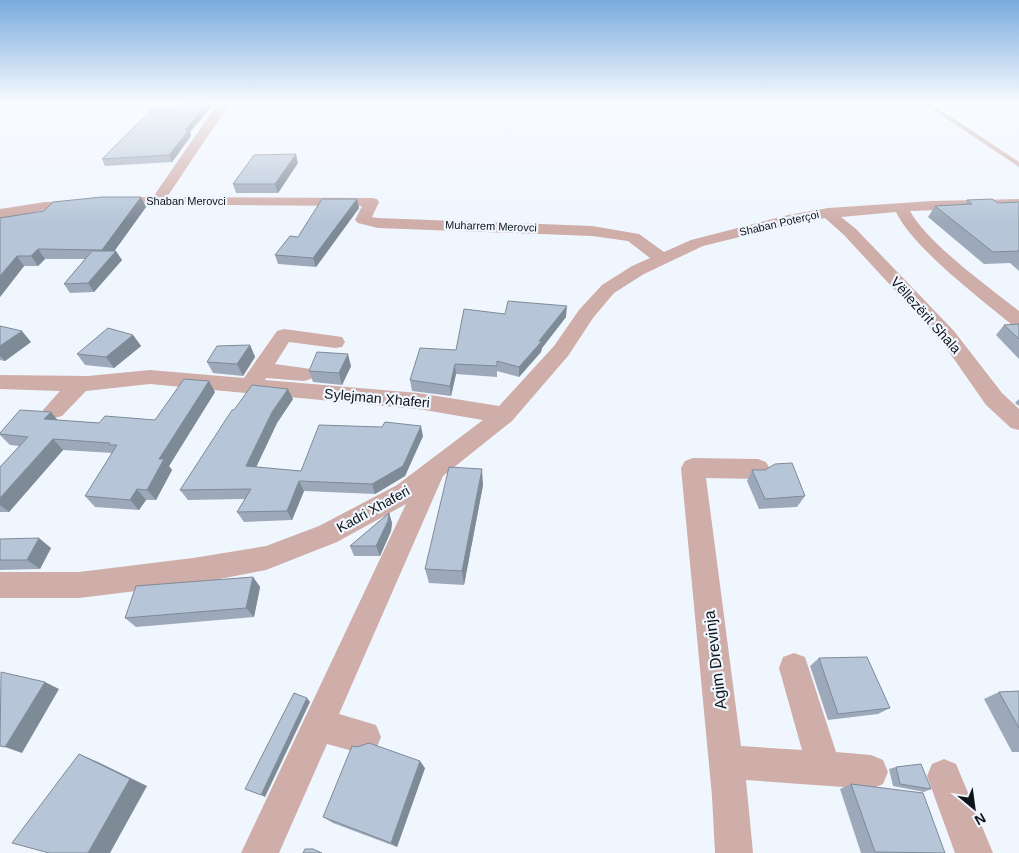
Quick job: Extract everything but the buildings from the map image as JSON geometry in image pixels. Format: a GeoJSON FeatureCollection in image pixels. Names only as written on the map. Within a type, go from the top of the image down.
{"type":"FeatureCollection","features":[{"type":"Feature","properties":{"kind":"street"},"geometry":{"type":"LineString","coordinates":[[157,201],[197,143]]}},
{"type":"Feature","properties":{"kind":"street","name":"Shaban Merovci"},"geometry":{"type":"LineString","coordinates":[[0,214],[45,206],[77,205],[106,201],[344,200]]}},
{"type":"Feature","properties":{"kind":"street","name":"Muharrem Merovci"},"geometry":{"type":"LineString","coordinates":[[344,200],[372,202],[363,220],[378,223],[592,231],[633,238],[661,258]]}},
{"type":"Feature","properties":{"kind":"street","name":"Shaban Poterçoi"},"geometry":{"type":"LineString","coordinates":[[661,258],[697,243],[788,220],[828,213],[1019,203]]}},
{"type":"Feature","properties":{"kind":"street"},"geometry":{"type":"LineString","coordinates":[[901,208],[902,215],[932,246],[1019,321]]}},
{"type":"Feature","properties":{"kind":"street","name":"Vëllezërit Shala"},"geometry":{"type":"LineString","coordinates":[[828,213],[850,232],[947,335],[994,399],[1019,422]]}},
{"type":"Feature","properties":{"kind":"street","name":"Kadri Xhaferi"},"geometry":{"type":"LineString","coordinates":[[0,585],[79,585],[193,571],[266,558],[328,534],[406,492],[504,415],[561,351],[586,314],[608,289],[661,258]]}},
{"type":"Feature","properties":{"kind":"street"},"geometry":{"type":"LineString","coordinates":[[255,379],[284,335],[335,342]]}},
{"type":"Feature","properties":{"kind":"street"},"geometry":{"type":"LineString","coordinates":[[255,379],[304,374]]}},
{"type":"Feature","properties":{"kind":"street","name":"Sylejman Xhaferi"},"geometry":{"type":"LineString","coordinates":[[0,382],[80,383],[150,377],[255,379],[418,401],[504,415]]}},
{"type":"Feature","properties":{"kind":"street"},"geometry":{"type":"LineString","coordinates":[[54,410],[80,383]]}},
{"type":"Feature","properties":{"kind":"street","name":"Agim Drevinja"},"geometry":{"type":"LineString","coordinates":[[734,853],[726,762],[693,468],[758,469]]}},
{"type":"Feature","properties":{"kind":"street"},"geometry":{"type":"LineString","coordinates":[[260,853],[433,471]]}},
{"type":"Feature","properties":{"kind":"street"},"geometry":{"type":"LineString","coordinates":[[794,668],[824,769]]}},
{"type":"Feature","properties":{"kind":"street"},"geometry":{"type":"LineString","coordinates":[[318,725],[364,738]]}},
{"type":"Feature","properties":{"kind":"street"},"geometry":{"type":"LineString","coordinates":[[726,762],[871,772]]}},
{"type":"Feature","properties":{"kind":"street"},"geometry":{"type":"LineString","coordinates":[[944,776],[974,853]]}},
{"type":"Feature","properties":{"kind":"lane"},"geometry":{"type":"LineString","coordinates":[[986,143],[1019,165]]}}]}
